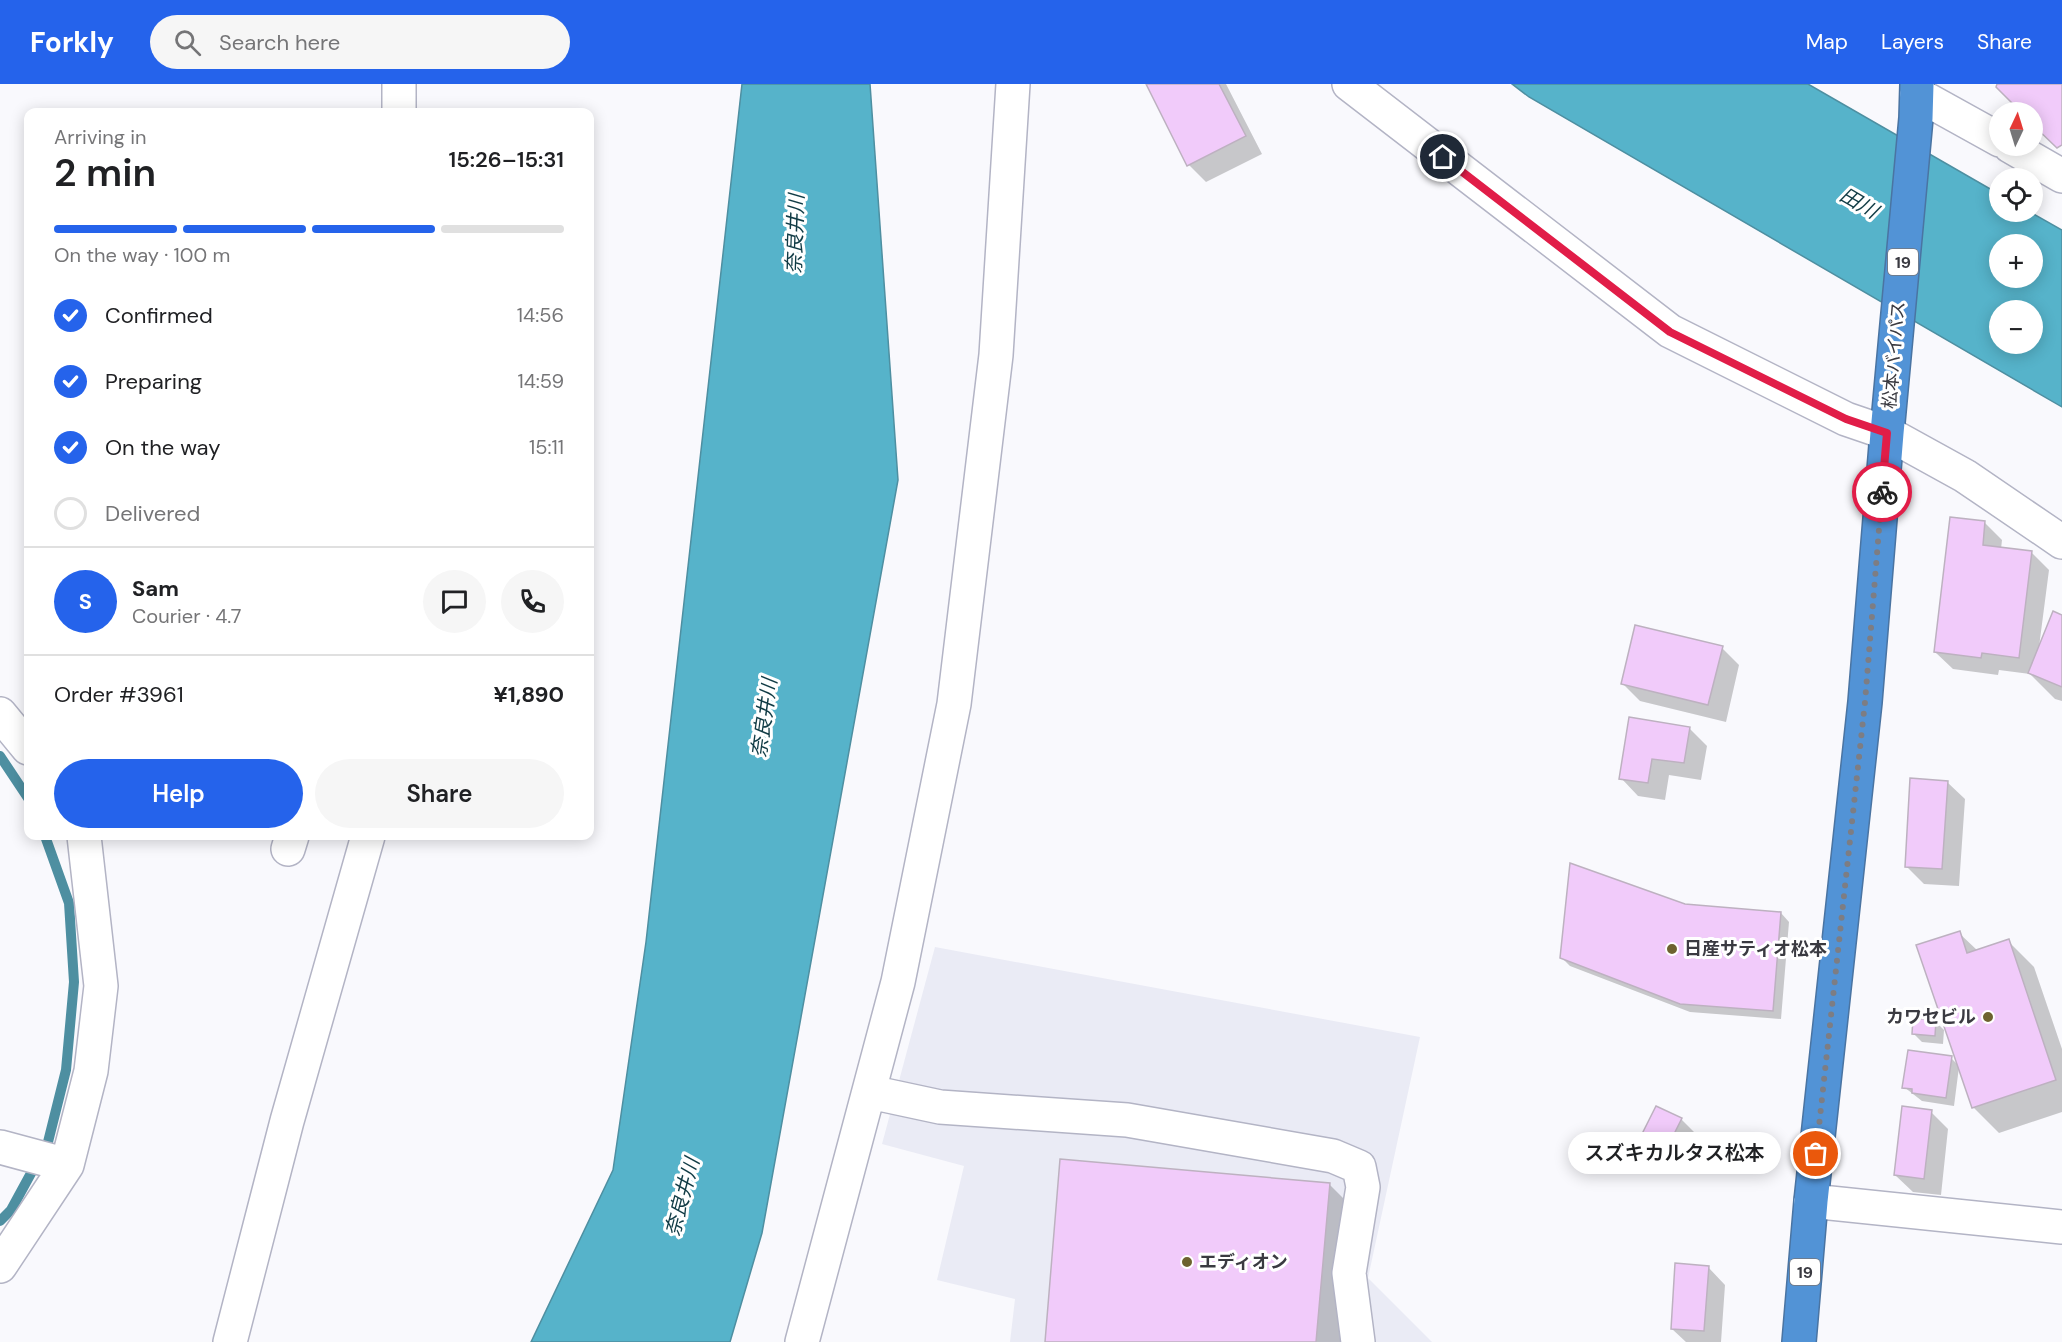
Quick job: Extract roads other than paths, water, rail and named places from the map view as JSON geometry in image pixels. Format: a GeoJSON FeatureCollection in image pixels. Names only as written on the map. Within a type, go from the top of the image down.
{"type":"FeatureCollection","features":[{"type":"Feature","properties":{"kind":"highway","name":"松本バイパス"},"geometry":{"type":"LineString","coordinates":[[1799,1342],[1811,1201],[1865,702],[1917,99]]}},
{"type":"Feature","properties":{"kind":"street"},"geometry":{"type":"LineString","coordinates":[[399,84],[399,108]]}},
{"type":"Feature","properties":{"kind":"street"},"geometry":{"type":"LineString","coordinates":[[802,1342],[898,982],[954,704],[996,356],[1013,84]]}},
{"type":"Feature","properties":{"kind":"street"},"geometry":{"type":"LineString","coordinates":[[1348,84],[1670,332],[1846,419],[1888,419],[1965,476],[2062,542]]}},
{"type":"Feature","properties":{"kind":"street"},"geometry":{"type":"LineString","coordinates":[[1917,99],[1989,135]]}},
{"type":"Feature","properties":{"kind":"street"},"geometry":{"type":"LineString","coordinates":[[2027,156],[2062,176]]}},
{"type":"Feature","properties":{"kind":"street"},"geometry":{"type":"LineString","coordinates":[[0,714],[24,743]]}},
{"type":"Feature","properties":{"kind":"street"},"geometry":{"type":"LineString","coordinates":[[0,1266],[68,1165],[91,1071],[101,986],[84,840]]}},
{"type":"Feature","properties":{"kind":"street"},"geometry":{"type":"LineString","coordinates":[[230,1342],[287,1121],[367,840]]}},
{"type":"Feature","properties":{"kind":"street"},"geometry":{"type":"LineString","coordinates":[[870,1092],[940,1107],[1127,1120],[1333,1156],[1359,1167],[1363,1187],[1349,1273],[1358,1342]]}},
{"type":"Feature","properties":{"kind":"street"},"geometry":{"type":"LineString","coordinates":[[0,1147],[68,1165]]}},
{"type":"Feature","properties":{"kind":"street"},"geometry":{"type":"LineString","coordinates":[[1811,1201],[2062,1227]]}},
{"type":"Feature","properties":{"kind":"water","name":"奈良井川"},"geometry":{"type":"Polygon","coordinates":[[[742,84],[870,84],[898,480],[762,1233],[730,1342],[531,1342],[613,1170],[646,942],[742,84]]]}},
{"type":"Feature","properties":{"kind":"water","name":"田川"},"geometry":{"type":"Polygon","coordinates":[[[1512,84],[1808,84],[1989,188],[1989,222],[2043,222],[2043,219],[2062,230],[2062,407],[1529,97],[1512,84]]]}},
{"type":"Feature","properties":{"kind":"waterway"},"geometry":{"type":"LineString","coordinates":[[0,756],[24,792]]}},
{"type":"Feature","properties":{"kind":"waterway"},"geometry":{"type":"LineString","coordinates":[[0,1221],[11,1210],[48,1142],[66,1070],[74,982],[69,903],[46,840]]}},
{"type":"Feature","properties":{"kind":"place","name":"日産サティオ松本"},"geometry":{"type":"Point","coordinates":[1672,949]}},
{"type":"Feature","properties":{"kind":"place","name":"カワセビル"},"geometry":{"type":"Point","coordinates":[1988,1017]}},
{"type":"Feature","properties":{"kind":"place","name":"スズキカルタス松本"},"geometry":{"type":"Point","coordinates":[1816,1154]}},
{"type":"Feature","properties":{"kind":"place","name":"エディオン"},"geometry":{"type":"Point","coordinates":[1187,1262]}}]}
